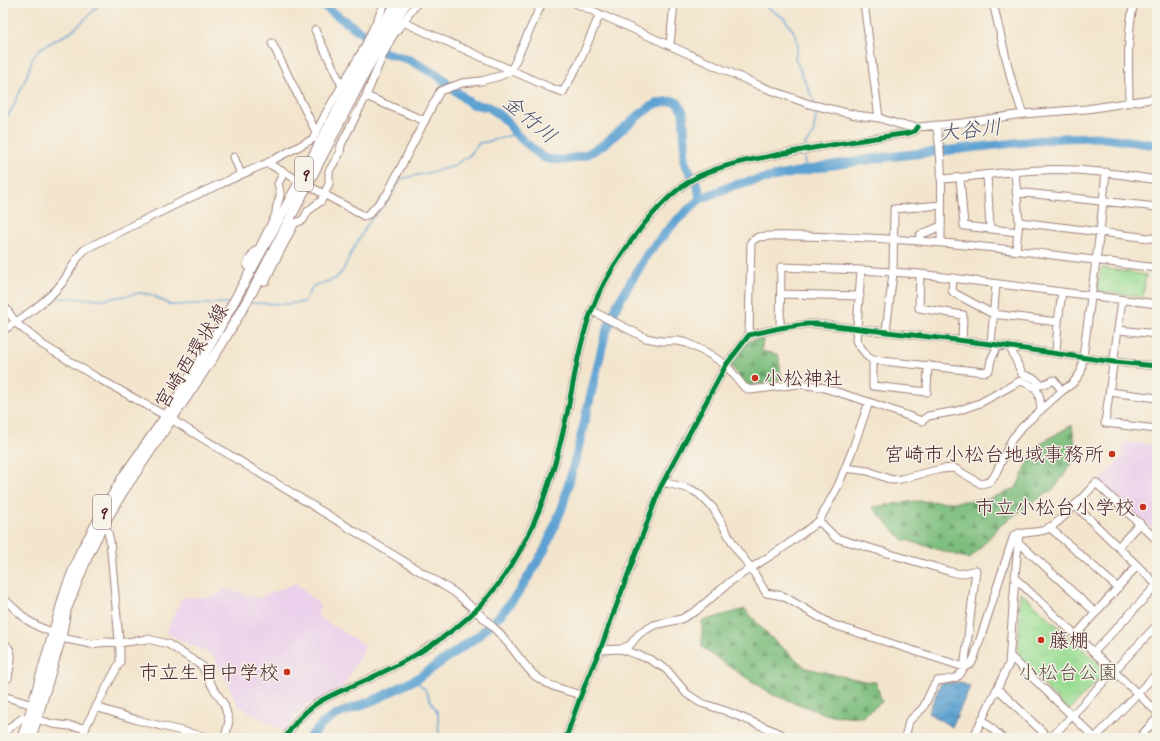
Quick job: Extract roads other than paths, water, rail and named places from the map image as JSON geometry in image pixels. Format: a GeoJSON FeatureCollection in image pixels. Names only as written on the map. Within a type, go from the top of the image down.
{"type":"FeatureCollection","features":[{"type":"Feature","properties":{"kind":"main road","name":"宮崎西環状線"},"geometry":{"type":"LineString","coordinates":[[22,738],[33,718],[57,635],[66,589],[81,551],[123,477],[169,418],[220,347],[251,294],[397,3]]}},
{"type":"Feature","properties":{"kind":"main road","name":"宮崎西環状線"},"geometry":{"type":"LineString","coordinates":[[383,32],[406,3]]}},
{"type":"Feature","properties":{"kind":"main road","name":"宮崎西環状線"},"geometry":{"type":"LineString","coordinates":[[31,738],[33,705],[66,610],[88,555],[103,525],[169,418],[251,271],[307,185]]}},
{"type":"Feature","properties":{"kind":"street"},"geometry":{"type":"LineString","coordinates":[[3,330],[16,322],[52,293],[61,284],[76,259],[85,249],[267,163],[313,138],[342,86],[372,53],[383,32],[385,3]]}},
{"type":"Feature","properties":{"kind":"street"},"geometry":{"type":"LineString","coordinates":[[383,32],[403,22],[417,3]]}},
{"type":"Feature","properties":{"kind":"street"},"geometry":{"type":"LineString","coordinates":[[267,163],[364,216],[369,214],[387,194],[440,91],[462,83],[500,76],[511,71],[542,3]]}},
{"type":"Feature","properties":{"kind":"street"},"geometry":{"type":"LineString","coordinates":[[575,3],[760,86],[809,104],[856,115],[878,118],[901,125],[936,125],[1023,114],[1087,109],[1157,98]]}},
{"type":"Feature","properties":{"kind":"street"},"geometry":{"type":"LineString","coordinates":[[670,45],[674,3]]}},
{"type":"Feature","properties":{"kind":"street"},"geometry":{"type":"LineString","coordinates":[[864,3],[878,118]]}},
{"type":"Feature","properties":{"kind":"street"},"geometry":{"type":"LineString","coordinates":[[994,3],[999,32],[1011,80],[1023,114]]}},
{"type":"Feature","properties":{"kind":"street"},"geometry":{"type":"LineString","coordinates":[[1129,103],[1130,19],[1134,3]]}},
{"type":"Feature","properties":{"kind":"street"},"geometry":{"type":"LineString","coordinates":[[403,22],[511,71],[563,92],[579,63],[600,14]]}},
{"type":"Feature","properties":{"kind":"street"},"geometry":{"type":"LineString","coordinates":[[315,30],[342,86]]}},
{"type":"Feature","properties":{"kind":"street"},"geometry":{"type":"LineString","coordinates":[[272,43],[316,132]]}},
{"type":"Feature","properties":{"kind":"street"},"geometry":{"type":"LineString","coordinates":[[258,280],[262,282],[266,281],[295,223],[302,220],[308,211],[321,201],[329,184],[329,171],[340,153],[341,145],[366,96],[372,53]]}},
{"type":"Feature","properties":{"kind":"street"},"geometry":{"type":"LineString","coordinates":[[366,96],[425,121]]}},
{"type":"Feature","properties":{"kind":"street"},"geometry":{"type":"LineString","coordinates":[[936,125],[941,179],[940,243]]}},
{"type":"Feature","properties":{"kind":"street"},"geometry":{"type":"LineString","coordinates":[[284,738],[304,712],[317,702],[332,694],[376,676],[410,658],[477,612],[505,576],[522,548],[544,497],[555,463],[580,349],[597,298],[621,255],[658,207],[686,183],[718,168],[738,162],[824,146],[908,133],[915,131],[918,126]]}},
{"type":"Feature","properties":{"kind":"street"},"geometry":{"type":"LineString","coordinates":[[234,158],[241,174]]}},
{"type":"Feature","properties":{"kind":"street"},"geometry":{"type":"LineString","coordinates":[[941,179],[1015,172],[1072,170],[1106,172],[1157,180]]}},
{"type":"Feature","properties":{"kind":"street"},"geometry":{"type":"LineString","coordinates":[[251,271],[247,264],[254,252],[259,248],[276,214],[276,208],[280,198],[278,184],[284,172]]}},
{"type":"Feature","properties":{"kind":"street"},"geometry":{"type":"LineString","coordinates":[[1015,172],[1019,222],[1016,250]]}},
{"type":"Feature","properties":{"kind":"street"},"geometry":{"type":"LineString","coordinates":[[845,468],[868,471],[892,480],[941,469],[954,468],[981,484],[989,482],[994,477],[1012,439],[1022,426],[1077,378],[1081,372],[1100,231],[1106,172]]}},
{"type":"Feature","properties":{"kind":"street"},"geometry":{"type":"LineString","coordinates":[[987,175],[990,228]]}},
{"type":"Feature","properties":{"kind":"street"},"geometry":{"type":"LineString","coordinates":[[960,178],[964,226],[1018,232]]}},
{"type":"Feature","properties":{"kind":"street"},"geometry":{"type":"LineString","coordinates":[[1016,192],[1157,207]]}},
{"type":"Feature","properties":{"kind":"street"},"geometry":{"type":"LineString","coordinates":[[886,332],[893,272],[894,209],[941,205]]}},
{"type":"Feature","properties":{"kind":"street"},"geometry":{"type":"LineString","coordinates":[[1019,222],[1157,238]]}},
{"type":"Feature","properties":{"kind":"street"},"geometry":{"type":"LineString","coordinates":[[919,241],[920,235],[941,226]]}},
{"type":"Feature","properties":{"kind":"street"},"geometry":{"type":"LineString","coordinates":[[566,738],[581,695],[600,650],[650,512],[663,482],[726,365],[749,335],[751,242],[758,237],[893,239],[1016,250],[1157,268]]}},
{"type":"Feature","properties":{"kind":"street"},"geometry":{"type":"LineString","coordinates":[[780,328],[781,267],[920,274],[1157,304]]}},
{"type":"Feature","properties":{"kind":"street"},"geometry":{"type":"LineString","coordinates":[[861,270],[856,341],[868,357],[873,360],[985,372],[989,370],[994,344],[993,314],[996,284]]}},
{"type":"Feature","properties":{"kind":"street"},"geometry":{"type":"LineString","coordinates":[[920,274],[919,308],[963,315],[962,341]]}},
{"type":"Feature","properties":{"kind":"street"},"geometry":{"type":"LineString","coordinates":[[953,278],[952,290],[954,294],[977,304],[993,314],[1058,322]]}},
{"type":"Feature","properties":{"kind":"street"},"geometry":{"type":"LineString","coordinates":[[1056,352],[1062,292]]}},
{"type":"Feature","properties":{"kind":"street"},"geometry":{"type":"LineString","coordinates":[[781,294],[860,296]]}},
{"type":"Feature","properties":{"kind":"street"},"geometry":{"type":"LineString","coordinates":[[1122,300],[1105,423],[1157,429]]}},
{"type":"Feature","properties":{"kind":"street"},"geometry":{"type":"LineString","coordinates":[[3,304],[16,322],[43,345],[169,418],[454,592],[506,640],[533,674],[559,688],[581,695]]}},
{"type":"Feature","properties":{"kind":"street"},"geometry":{"type":"LineString","coordinates":[[593,312],[646,338],[687,343],[709,354],[726,365],[744,386],[750,390],[799,384],[820,387],[869,402],[922,421],[928,416],[957,411],[980,403],[1020,381],[1033,385],[1040,394],[1041,409]]}},
{"type":"Feature","properties":{"kind":"street"},"geometry":{"type":"LineString","coordinates":[[749,335],[807,324],[857,328],[994,344],[1056,352],[1114,362],[1157,366]]}},
{"type":"Feature","properties":{"kind":"street"},"geometry":{"type":"LineString","coordinates":[[1119,330],[1157,334]]}},
{"type":"Feature","properties":{"kind":"street"},"geometry":{"type":"LineString","coordinates":[[1010,347],[1022,374],[1035,379],[1041,385],[1054,380],[1062,391]]}},
{"type":"Feature","properties":{"kind":"street"},"geometry":{"type":"LineString","coordinates":[[873,360],[872,386],[927,392],[928,365]]}},
{"type":"Feature","properties":{"kind":"street"},"geometry":{"type":"LineString","coordinates":[[1110,392],[1157,398]]}},
{"type":"Feature","properties":{"kind":"street"},"geometry":{"type":"LineString","coordinates":[[600,650],[621,649],[630,645],[639,634],[654,625],[681,619],[696,611],[731,580],[784,547],[819,521],[838,486],[869,402]]}},
{"type":"Feature","properties":{"kind":"street"},"geometry":{"type":"LineString","coordinates":[[663,482],[690,489],[700,494],[713,508],[737,550],[751,568],[766,593],[783,596],[831,624],[964,667],[971,664],[974,658],[1014,535],[1046,529],[1075,505],[1096,483],[1157,540]]}},
{"type":"Feature","properties":{"kind":"street"},"geometry":{"type":"LineString","coordinates":[[1075,505],[1157,585],[1094,652]]}},
{"type":"Feature","properties":{"kind":"street"},"geometry":{"type":"LineString","coordinates":[[819,521],[836,538],[960,574],[976,570],[964,667],[960,675],[955,679],[937,681],[923,708],[909,722],[905,738]]}},
{"type":"Feature","properties":{"kind":"street"},"geometry":{"type":"LineString","coordinates":[[1118,547],[1140,523]]}},
{"type":"Feature","properties":{"kind":"street"},"geometry":{"type":"LineString","coordinates":[[82,738],[85,728],[120,662],[110,541],[108,532],[103,525]]}},
{"type":"Feature","properties":{"kind":"street"},"geometry":{"type":"LineString","coordinates":[[1049,527],[1118,588]]}},
{"type":"Feature","properties":{"kind":"street"},"geometry":{"type":"LineString","coordinates":[[973,738],[998,690],[1009,664],[1019,533]]}},
{"type":"Feature","properties":{"kind":"street"},"geometry":{"type":"LineString","coordinates":[[1018,542],[1096,613]]}},
{"type":"Feature","properties":{"kind":"street"},"geometry":{"type":"LineString","coordinates":[[1075,636],[1137,566]]}},
{"type":"Feature","properties":{"kind":"street"},"geometry":{"type":"LineString","coordinates":[[1015,578],[1157,712]]}},
{"type":"Feature","properties":{"kind":"street"},"geometry":{"type":"LineString","coordinates":[[3,598],[27,620],[57,635],[91,644],[107,642],[119,643],[148,639],[168,644],[202,666],[212,686],[224,704],[229,721],[225,738]]}},
{"type":"Feature","properties":{"kind":"street"},"geometry":{"type":"LineString","coordinates":[[998,690],[1050,738],[1157,625]]}},
{"type":"Feature","properties":{"kind":"street"},"geometry":{"type":"LineString","coordinates":[[3,642],[10,647],[12,655],[8,678],[3,677]]}},
{"type":"Feature","properties":{"kind":"street"},"geometry":{"type":"LineString","coordinates":[[621,649],[649,659],[666,669],[687,694],[702,703],[726,711],[780,734],[784,738]]}},
{"type":"Feature","properties":{"kind":"street"},"geometry":{"type":"LineString","coordinates":[[1010,656],[1095,738],[1157,673]]}},
{"type":"Feature","properties":{"kind":"street"},"geometry":{"type":"LineString","coordinates":[[3,696],[33,705]]}},
{"type":"Feature","properties":{"kind":"street"},"geometry":{"type":"LineString","coordinates":[[96,707],[137,720],[210,738]]}},
{"type":"Feature","properties":{"kind":"street"},"geometry":{"type":"LineString","coordinates":[[3,733],[21,719],[33,718],[53,724],[85,728]]}},
{"type":"Feature","properties":{"kind":"street"},"geometry":{"type":"LineString","coordinates":[[1139,738],[1157,718]]}},
{"type":"Feature","properties":{"kind":"street"},"geometry":{"type":"LineString","coordinates":[[982,719],[1002,738]]}},
{"type":"Feature","properties":{"kind":"water"},"geometry":{"type":"Polygon","coordinates":[[[960,682],[970,687],[952,727],[928,713],[941,683],[960,682]]]}},
{"type":"Feature","properties":{"kind":"waterway"},"geometry":{"type":"LineString","coordinates":[[3,122],[12,109],[26,78],[33,57],[41,48],[69,33],[101,3]]}},
{"type":"Feature","properties":{"kind":"waterway","name":"金竹川"},"geometry":{"type":"LineString","coordinates":[[320,3],[367,37],[383,52],[410,60],[440,77],[471,104],[489,107],[508,122],[516,134],[542,157],[548,159],[564,160],[586,155],[603,145],[643,112],[657,103],[673,101],[678,103],[683,112],[685,142],[684,161],[698,187],[700,199]]}},
{"type":"Feature","properties":{"kind":"waterway"},"geometry":{"type":"LineString","coordinates":[[760,3],[784,18],[796,35],[798,44],[795,58],[815,104]]}},
{"type":"Feature","properties":{"kind":"waterway"},"geometry":{"type":"LineString","coordinates":[[804,148],[813,135],[817,109]]}},
{"type":"Feature","properties":{"kind":"waterway"},"geometry":{"type":"LineString","coordinates":[[250,303],[288,304],[304,302],[313,286],[335,279],[342,272],[370,220],[388,200],[401,179],[452,167],[470,155],[479,143],[516,134]]}},
{"type":"Feature","properties":{"kind":"waterway","name":"大谷川"},"geometry":{"type":"LineString","coordinates":[[309,738],[322,724],[336,715],[381,697],[416,679],[434,667],[478,636],[502,613],[519,592],[545,549],[562,508],[578,449],[605,335],[617,305],[648,253],[675,222],[700,199],[734,185],[826,166],[887,157],[1061,138],[1097,137],[1157,145]]}},
{"type":"Feature","properties":{"kind":"waterway"},"geometry":{"type":"LineString","coordinates":[[804,152],[805,170]]}},
{"type":"Feature","properties":{"kind":"waterway"},"geometry":{"type":"LineString","coordinates":[[59,298],[108,299],[140,293],[152,295],[170,305],[228,303]]}},
{"type":"Feature","properties":{"kind":"waterway"},"geometry":{"type":"LineString","coordinates":[[414,680],[424,688],[438,714],[439,738]]}},
{"type":"Feature","properties":{"kind":"place","name":"小松神社"},"geometry":{"type":"Point","coordinates":[755,378]}},
{"type":"Feature","properties":{"kind":"place","name":"宮崎市小松台地域事務所"},"geometry":{"type":"Point","coordinates":[1112,454]}},
{"type":"Feature","properties":{"kind":"place","name":"市立小松台小学校"},"geometry":{"type":"Point","coordinates":[1143,507]}},
{"type":"Feature","properties":{"kind":"place","name":"藤棚"},"geometry":{"type":"Point","coordinates":[1041,640]}},
{"type":"Feature","properties":{"kind":"place","name":"市立生目中学校"},"geometry":{"type":"Point","coordinates":[287,672]}},
{"type":"Feature","properties":{"kind":"park label","name":"小松台公園"},"geometry":{"type":"Point","coordinates":[1068,672]}}]}
